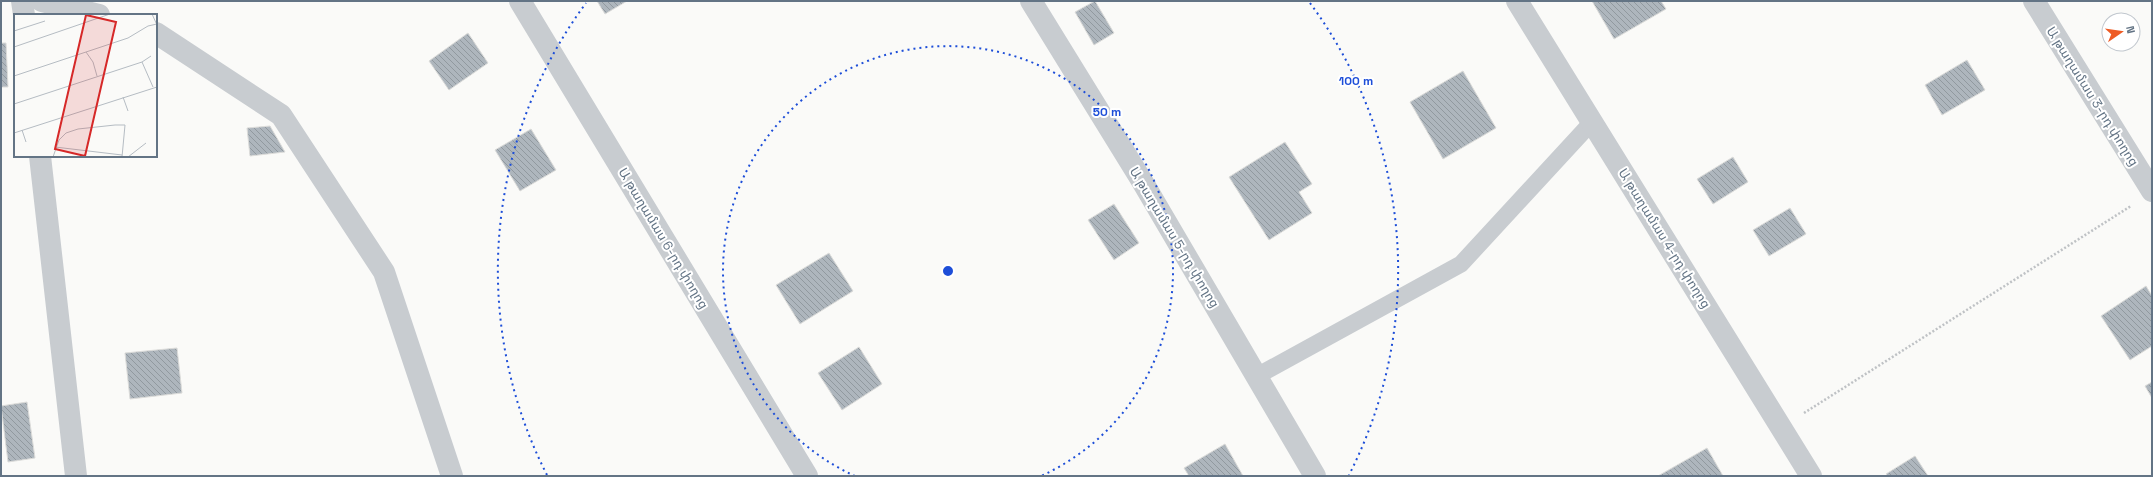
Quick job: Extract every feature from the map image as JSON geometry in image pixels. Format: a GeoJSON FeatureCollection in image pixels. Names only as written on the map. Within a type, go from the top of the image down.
{"type":"FeatureCollection","features":[{"type":"Feature","properties":{"kind":"street"},"geometry":{"type":"LineString","coordinates":[[22,1],[24,14]]}},
{"type":"Feature","properties":{"kind":"street"},"geometry":{"type":"LineString","coordinates":[[42,1],[95,14]]}},
{"type":"Feature","properties":{"kind":"street","name":"Ա թաղամաս 6-րդ փողոց"},"geometry":{"type":"LineString","coordinates":[[520,1],[807,476]]}},
{"type":"Feature","properties":{"kind":"street","name":"Ա թաղամաս 5-րդ փողոց"},"geometry":{"type":"LineString","coordinates":[[1031,1],[1142,181],[1316,476]]}},
{"type":"Feature","properties":{"kind":"street","name":"Ա թաղամաս 4-րդ փողոց"},"geometry":{"type":"LineString","coordinates":[[1517,1],[1812,476]]}},
{"type":"Feature","properties":{"kind":"street","name":"Ա թաղամաս 3-րդ փողոց"},"geometry":{"type":"LineString","coordinates":[[2034,1],[2152,191]]}},
{"type":"Feature","properties":{"kind":"street"},"geometry":{"type":"LineString","coordinates":[[157,35],[281,115],[384,272],[452,476]]}},
{"type":"Feature","properties":{"kind":"street"},"geometry":{"type":"LineString","coordinates":[[40,157],[76,476]]}},
{"type":"Feature","properties":{"kind":"lane"},"geometry":{"type":"LineString","coordinates":[[1257,376],[1461,264],[1592,122]]}},
{"type":"Feature","properties":{"kind":"path"},"geometry":{"type":"LineString","coordinates":[[1782,427],[2132,206]]}},
{"type":"Feature","properties":{"kind":"building"},"geometry":{"type":"Polygon","coordinates":[[[597,1],[627,1],[605,14],[597,1]]]}},
{"type":"Feature","properties":{"kind":"building"},"geometry":{"type":"Polygon","coordinates":[[[1095,1],[1114,33],[1094,45],[1075,12],[1095,1]]]}},
{"type":"Feature","properties":{"kind":"building"},"geometry":{"type":"Polygon","coordinates":[[[1592,1],[1661,1],[1666,9],[1614,39],[1592,1]]]}},
{"type":"Feature","properties":{"kind":"building"},"geometry":{"type":"Polygon","coordinates":[[[468,33],[488,63],[449,90],[429,61],[468,33]]]}},
{"type":"Feature","properties":{"kind":"building"},"geometry":{"type":"Polygon","coordinates":[[[1,43],[6,43],[8,87],[1,87],[1,43]]]}},
{"type":"Feature","properties":{"kind":"building"},"geometry":{"type":"Polygon","coordinates":[[[1967,60],[1985,90],[1942,115],[1925,85],[1967,60]]]}},
{"type":"Feature","properties":{"kind":"building"},"geometry":{"type":"Polygon","coordinates":[[[1463,71],[1496,128],[1443,159],[1410,102],[1463,71]]]}},
{"type":"Feature","properties":{"kind":"building"},"geometry":{"type":"Polygon","coordinates":[[[270,126],[285,152],[250,156],[247,128],[270,126]]]}},
{"type":"Feature","properties":{"kind":"building"},"geometry":{"type":"Polygon","coordinates":[[[531,129],[556,170],[520,191],[495,150],[531,129]]]}},
{"type":"Feature","properties":{"kind":"building"},"geometry":{"type":"Polygon","coordinates":[[[1285,142],[1312,184],[1299,192],[1312,213],[1269,240],[1229,177],[1285,142]]]}},
{"type":"Feature","properties":{"kind":"building"},"geometry":{"type":"Polygon","coordinates":[[[1733,157],[1748,182],[1713,204],[1697,179],[1733,157]]]}},
{"type":"Feature","properties":{"kind":"building"},"geometry":{"type":"Polygon","coordinates":[[[1114,204],[1139,243],[1114,260],[1088,220],[1114,204]]]}},
{"type":"Feature","properties":{"kind":"building"},"geometry":{"type":"Polygon","coordinates":[[[1790,208],[1806,234],[1769,256],[1753,230],[1790,208]]]}},
{"type":"Feature","properties":{"kind":"building"},"geometry":{"type":"Polygon","coordinates":[[[829,253],[853,291],[800,324],[776,285],[829,253]]]}},
{"type":"Feature","properties":{"kind":"building"},"geometry":{"type":"Polygon","coordinates":[[[2146,286],[2152,296],[2152,346],[2130,360],[2101,316],[2146,286]]]}},
{"type":"Feature","properties":{"kind":"building"},"geometry":{"type":"Polygon","coordinates":[[[859,347],[882,384],[842,410],[818,373],[859,347]]]}},
{"type":"Feature","properties":{"kind":"building"},"geometry":{"type":"Polygon","coordinates":[[[177,348],[182,393],[130,399],[125,353],[177,348]]]}},
{"type":"Feature","properties":{"kind":"building"},"geometry":{"type":"Polygon","coordinates":[[[2152,382],[2152,398],[2145,386],[2152,382]]]}},
{"type":"Feature","properties":{"kind":"building"},"geometry":{"type":"Polygon","coordinates":[[[27,402],[35,458],[8,462],[1,406],[27,402]]]}},
{"type":"Feature","properties":{"kind":"building"},"geometry":{"type":"Polygon","coordinates":[[[1225,444],[1243,476],[1189,476],[1184,468],[1225,444]]]}},
{"type":"Feature","properties":{"kind":"building"},"geometry":{"type":"Polygon","coordinates":[[[1707,448],[1723,476],[1658,476],[1707,448]]]}},
{"type":"Feature","properties":{"kind":"building"},"geometry":{"type":"Polygon","coordinates":[[[1915,456],[1928,476],[1888,476],[1886,474],[1915,456]]]}}]}
